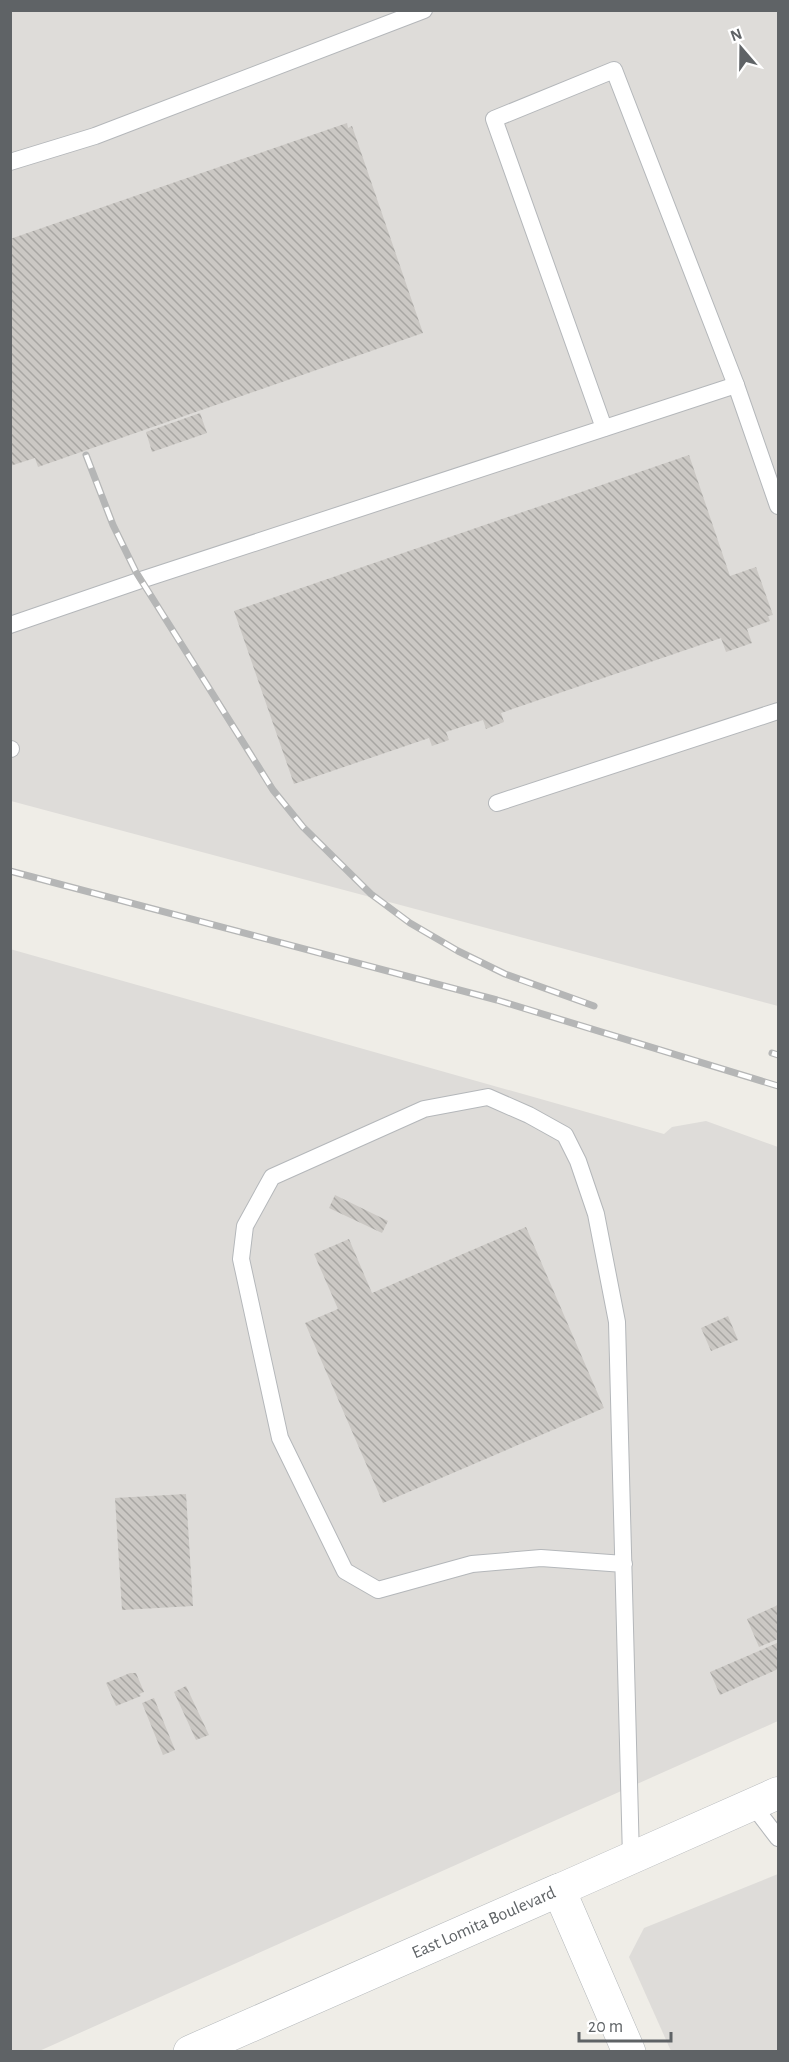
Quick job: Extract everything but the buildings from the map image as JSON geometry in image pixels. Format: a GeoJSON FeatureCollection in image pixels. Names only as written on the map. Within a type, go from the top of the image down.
{"type":"FeatureCollection","features":[{"type":"Feature","properties":{"kind":"street","name":"East Lomita Boulevard"},"geometry":{"type":"LineString","coordinates":[[190,2052],[765,1798]]}},
{"type":"Feature","properties":{"kind":"street"},"geometry":{"type":"LineString","coordinates":[[559,1890],[629,2052]]}},
{"type":"Feature","properties":{"kind":"lane"},"geometry":{"type":"LineString","coordinates":[[10,162],[95,136],[424,10]]}},
{"type":"Feature","properties":{"kind":"lane"},"geometry":{"type":"LineString","coordinates":[[604,428],[494,119],[614,70],[736,385],[778,506]]}},
{"type":"Feature","properties":{"kind":"lane"},"geometry":{"type":"LineString","coordinates":[[10,625],[736,385]]}},
{"type":"Feature","properties":{"kind":"lane"},"geometry":{"type":"LineString","coordinates":[[497,803],[778,711]]}},
{"type":"Feature","properties":{"kind":"lane"},"geometry":{"type":"LineString","coordinates":[[624,1564],[541,1558],[472,1564],[378,1590],[345,1571],[280,1438],[241,1259],[245,1226],[272,1177],[424,1109],[488,1097],[529,1115],[565,1135],[578,1161],[596,1214],[617,1322],[624,1564],[631,1858]]}},
{"type":"Feature","properties":{"kind":"lane"},"geometry":{"type":"LineString","coordinates":[[765,1798],[778,1838]]}},
{"type":"Feature","properties":{"kind":"shaded area"},"geometry":{"type":"Polygon","coordinates":[[[10,11],[778,11],[778,1006],[11,801],[10,11]]]}},
{"type":"Feature","properties":{"kind":"shaded area"},"geometry":{"type":"Polygon","coordinates":[[[10,949],[664,1134],[672,1127],[706,1121],[778,1147],[778,1721],[37,2052],[10,2051],[10,949]]]}},
{"type":"Feature","properties":{"kind":"shaded area"},"geometry":{"type":"Polygon","coordinates":[[[778,1874],[778,2051],[671,2051],[629,1957],[644,1928],[778,1874]]]}},
{"type":"Feature","properties":{"kind":"railway"},"geometry":{"type":"LineString","coordinates":[[86,455],[113,525],[136,572],[273,790],[303,827],[371,894],[410,923],[458,951],[505,974],[594,1006]]}},
{"type":"Feature","properties":{"kind":"railway"},"geometry":{"type":"LineString","coordinates":[[10,871],[497,1000],[778,1086]]}},
{"type":"Feature","properties":{"kind":"railway"},"geometry":{"type":"LineString","coordinates":[[772,1053],[778,1055]]}}]}
